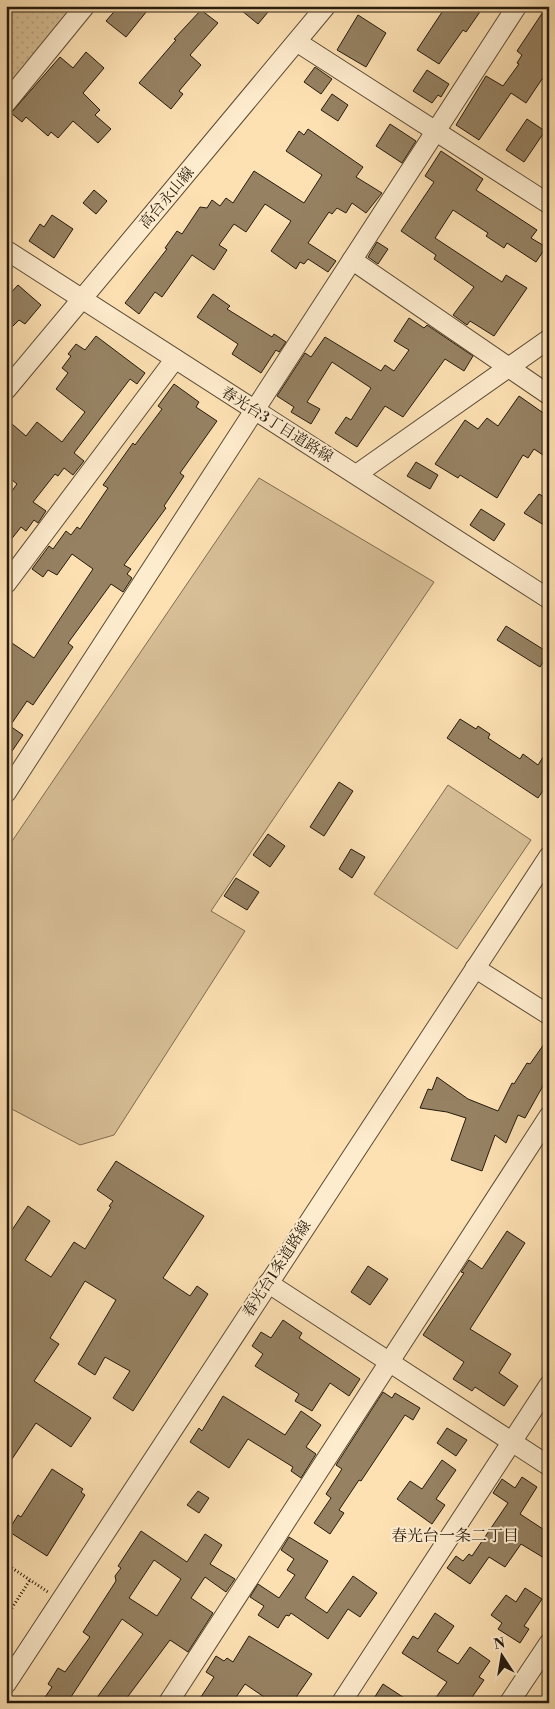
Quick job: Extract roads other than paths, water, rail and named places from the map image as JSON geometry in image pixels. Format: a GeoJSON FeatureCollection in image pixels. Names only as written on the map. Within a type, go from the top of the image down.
{"type":"FeatureCollection","features":[{"type":"Feature","properties":{"kind":"street"},"geometry":{"type":"LineString","coordinates":[[6,103],[85,6]]}},
{"type":"Feature","properties":{"kind":"street","name":"高台永山線"},"geometry":{"type":"LineString","coordinates":[[6,390],[326,6]]}},
{"type":"Feature","properties":{"kind":"street"},"geometry":{"type":"LineString","coordinates":[[8,785],[255,412],[517,6]]}},
{"type":"Feature","properties":{"kind":"street"},"geometry":{"type":"LineString","coordinates":[[297,42],[549,204]]}},
{"type":"Feature","properties":{"kind":"street","name":"春光台3丁目道路線"},"geometry":{"type":"LineString","coordinates":[[6,250],[83,298],[255,412],[357,474],[549,599]]}},
{"type":"Feature","properties":{"kind":"street"},"geometry":{"type":"LineString","coordinates":[[352,260],[549,395]]}},
{"type":"Feature","properties":{"kind":"street"},"geometry":{"type":"LineString","coordinates":[[357,474],[549,339]]}},
{"type":"Feature","properties":{"kind":"street"},"geometry":{"type":"LineString","coordinates":[[6,584],[175,359]]}},
{"type":"Feature","properties":{"kind":"street","name":"春光台1条道路線"},"geometry":{"type":"LineString","coordinates":[[6,1684],[549,856]]}},
{"type":"Feature","properties":{"kind":"street"},"geometry":{"type":"LineString","coordinates":[[475,968],[549,1015]]}},
{"type":"Feature","properties":{"kind":"street"},"geometry":{"type":"LineString","coordinates":[[168,1703],[549,1116]]}},
{"type":"Feature","properties":{"kind":"street"},"geometry":{"type":"LineString","coordinates":[[268,1283],[549,1466]]}},
{"type":"Feature","properties":{"kind":"street"},"geometry":{"type":"LineString","coordinates":[[342,1703],[549,1384]]}},
{"type":"Feature","properties":{"kind":"street"},"geometry":{"type":"LineString","coordinates":[[509,1703],[549,1643]]}},
{"type":"Feature","properties":{"kind":"district","name":"春光台一条二丁目"},"geometry":{"type":"Point","coordinates":[455,1536]}}]}
